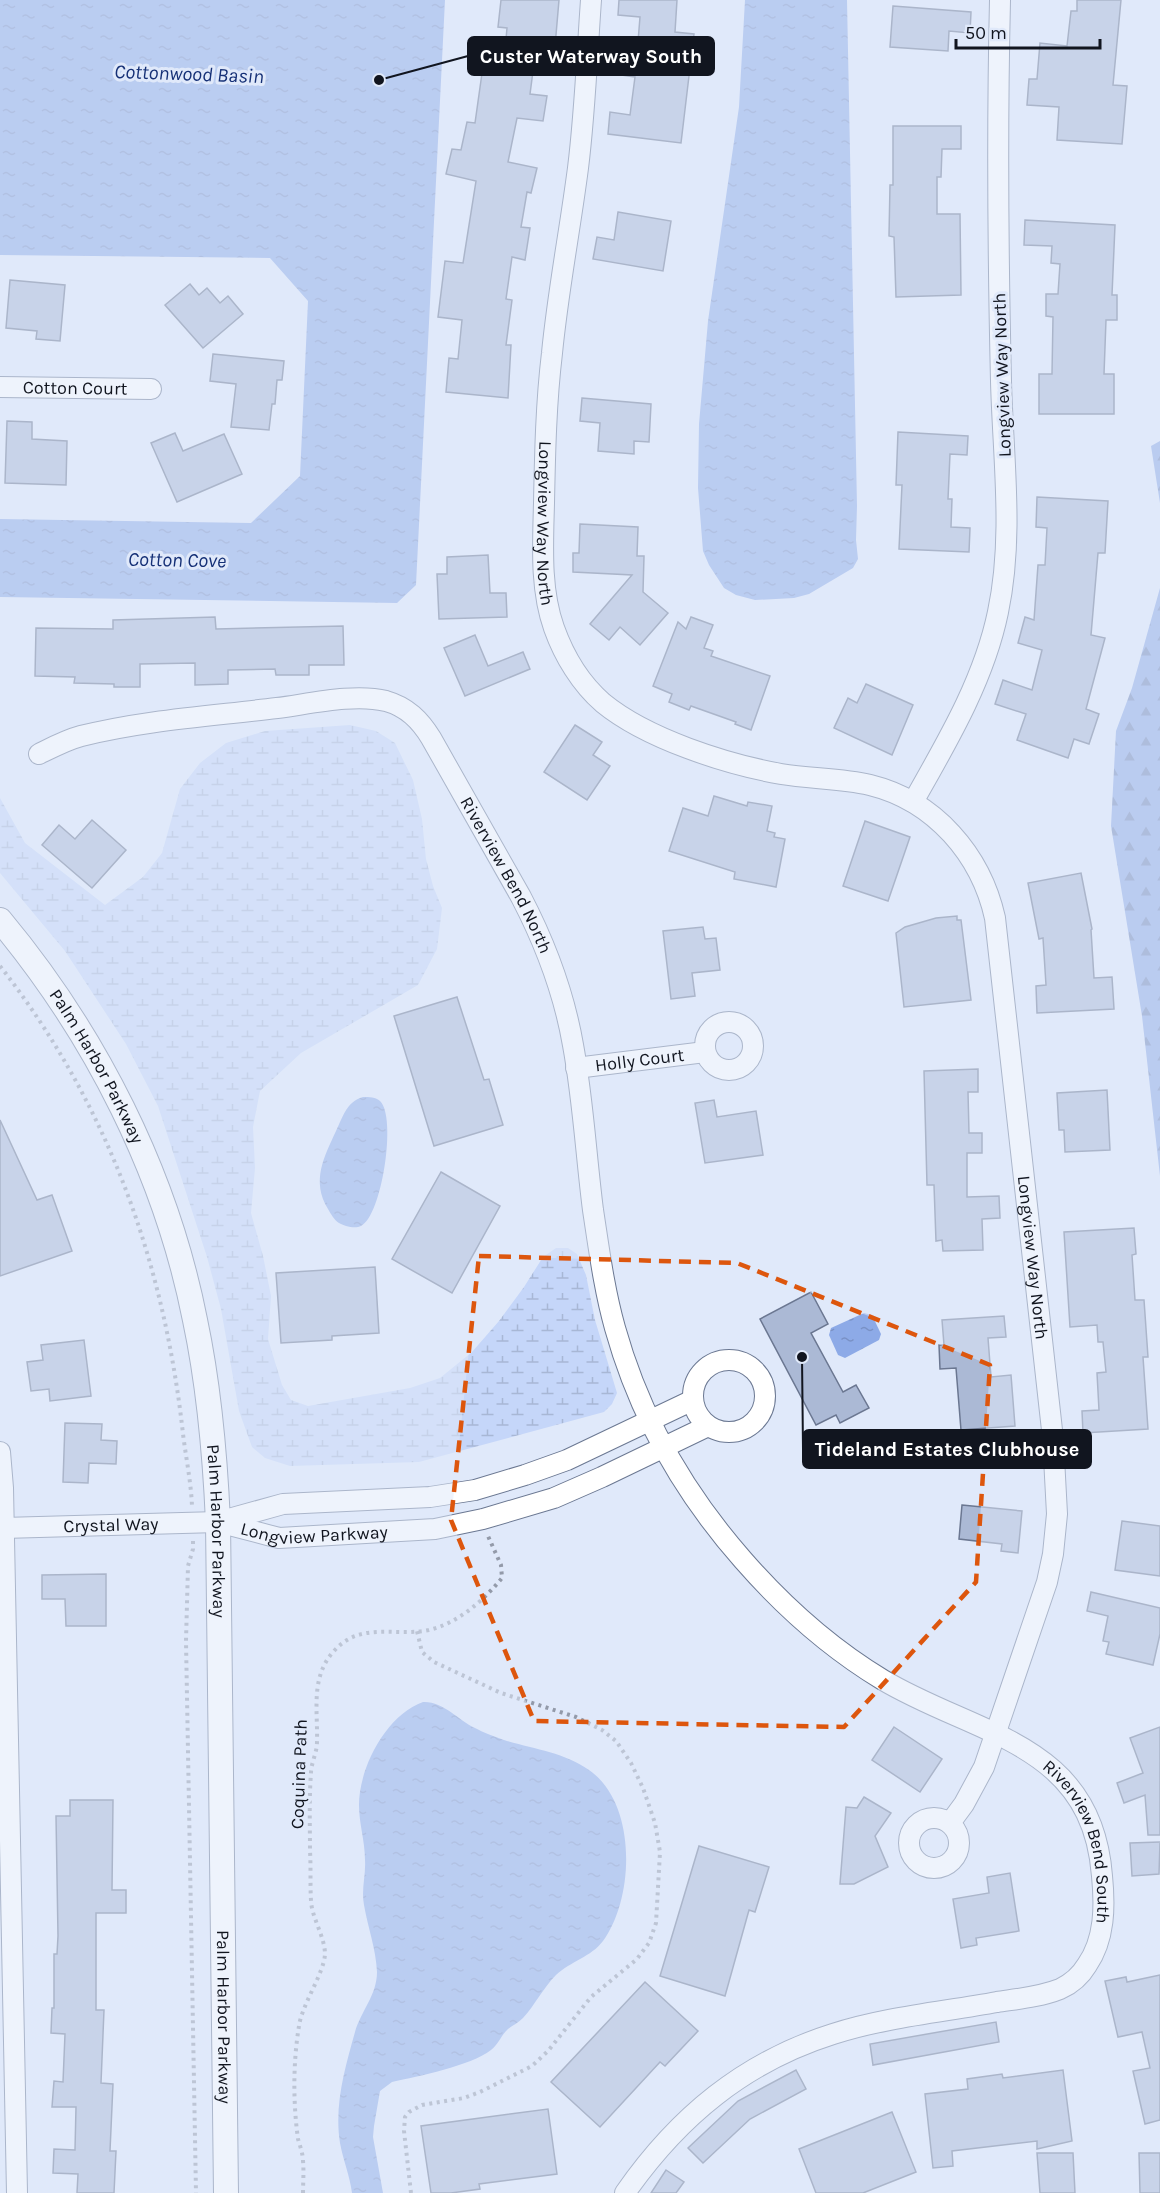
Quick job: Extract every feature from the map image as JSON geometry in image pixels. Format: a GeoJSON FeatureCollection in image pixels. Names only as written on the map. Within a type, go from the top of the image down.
{"type":"FeatureCollection","features":[{"type":"Feature","properties":{"kind":"street","name":"Longview Way North"},"geometry":{"type":"LineString","coordinates":[[591,0],[582,132],[552,351],[545,443],[544,568],[547,601],[554,630],[571,664],[593,693],[621,716],[670,741],[733,763],[783,775],[871,786],[913,802],[944,826],[963,848],[980,872],[991,901],[999,947],[1055,1456],[1057,1514],[1050,1569],[1040,1604],[979,1777],[950,1823]]}},
{"type":"Feature","properties":{"kind":"street","name":"Longview Way North"},"geometry":{"type":"LineString","coordinates":[[913,802],[975,684],[991,640],[1003,586],[1008,508],[1000,341],[998,84],[1000,0]]}},
{"type":"Feature","properties":{"kind":"street","name":"Cotton Court"},"geometry":{"type":"LineString","coordinates":[[0,387],[151,389]]}},
{"type":"Feature","properties":{"kind":"street","name":"Riverview Bend North"},"geometry":{"type":"LineString","coordinates":[[39,754],[67,741],[105,732],[158,723],[345,700],[384,700],[405,709],[418,720],[431,738],[534,922],[557,983],[573,1041],[593,1210],[609,1300],[619,1342],[649,1420],[663,1448]]}},
{"type":"Feature","properties":{"kind":"street","name":"Palm Harbor Parkway"},"geometry":{"type":"LineString","coordinates":[[0,920],[57,995],[93,1053],[141,1147],[176,1248],[195,1319],[210,1411],[218,1522],[226,2193]]}},
{"type":"Feature","properties":{"kind":"street","name":"Holly Court"},"geometry":{"type":"LineString","coordinates":[[576,1068],[705,1052]]}},
{"type":"Feature","properties":{"kind":"street"},"geometry":{"type":"LineString","coordinates":[[724,1360],[747,1365],[757,1372],[766,1394],[765,1406],[752,1425],[742,1431],[730,1433],[708,1426],[695,1410],[693,1400],[693,1391],[700,1375],[713,1364],[724,1360]]}},
{"type":"Feature","properties":{"kind":"street","name":"Longview Parkway"},"geometry":{"type":"LineString","coordinates":[[218,1522],[283,1504],[430,1497],[474,1490],[567,1460],[693,1400]]}},
{"type":"Feature","properties":{"kind":"street","name":"Longview Parkway"},"geometry":{"type":"LineString","coordinates":[[218,1522],[279,1538],[349,1536],[435,1529],[483,1519],[554,1498],[708,1426]]}},
{"type":"Feature","properties":{"kind":"street","name":"Riverview Bend South"},"geometry":{"type":"LineString","coordinates":[[625,2193],[672,2133],[705,2103],[736,2079],[773,2059],[813,2041],[854,2028],[1042,1995],[1072,1982],[1086,1968],[1096,1947],[1104,1910],[1101,1858],[1096,1834],[1079,1797],[1060,1774],[1036,1755],[995,1733],[952,1715],[884,1680],[830,1644],[780,1600],[738,1555],[688,1488],[663,1448]]}},
{"type":"Feature","properties":{"kind":"street"},"geometry":{"type":"LineString","coordinates":[[0,1452],[3,1528],[6,1949],[17,2193]]}},
{"type":"Feature","properties":{"kind":"street"},"geometry":{"type":"LineString","coordinates":[[347,1501],[349,1536]]}},
{"type":"Feature","properties":{"kind":"street","name":"Crystal Way"},"geometry":{"type":"LineString","coordinates":[[3,1528],[218,1522]]}},
{"type":"Feature","properties":{"kind":"path"},"geometry":{"type":"LineString","coordinates":[[0,966],[50,1037],[82,1092],[111,1150],[135,1212],[143,1235],[172,1351],[192,1499]]}},
{"type":"Feature","properties":{"kind":"path","name":"Coquina Path"},"geometry":{"type":"LineString","coordinates":[[303,2193],[303,2161],[298,2139],[295,2081],[299,2025],[306,2000],[315,1984],[325,1955],[311,1903],[310,1771],[317,1744],[315,1704],[318,1688],[326,1662],[334,1651],[350,1639],[376,1631],[429,1629],[450,1622],[490,1593],[502,1578],[501,1565],[489,1541],[483,1519]]}},
{"type":"Feature","properties":{"kind":"path"},"geometry":{"type":"LineString","coordinates":[[193,1549],[188,1566],[186,1641],[196,2193]]}},
{"type":"Feature","properties":{"kind":"path"},"geometry":{"type":"LineString","coordinates":[[411,2193],[404,2131],[405,2118],[409,2112],[422,2105],[464,2098],[532,2066],[591,1997],[637,1959],[649,1943],[656,1923],[660,1852],[655,1823],[643,1788],[632,1762],[616,1741],[602,1730],[576,1718],[501,1693],[434,1662],[426,1657],[419,1647],[417,1631]]}},
{"type":"Feature","properties":{"kind":"highlighted area"},"geometry":{"type":"Polygon","coordinates":[[[479,1256],[737,1263],[990,1365],[976,1582],[844,1727],[534,1721],[451,1520],[479,1256]]]}},
{"type":"Feature","properties":{"kind":"green space"},"geometry":{"type":"Polygon","coordinates":[[[1160,441],[1160,503],[1151,446],[1160,441]]]}},
{"type":"Feature","properties":{"kind":"green space"},"geometry":{"type":"Polygon","coordinates":[[[1160,588],[1160,1176],[1142,1016],[1111,826],[1116,731],[1132,688],[1160,588]]]}},
{"type":"Feature","properties":{"kind":"green space"},"geometry":{"type":"Polygon","coordinates":[[[350,725],[376,731],[395,743],[413,780],[422,819],[426,859],[442,908],[437,949],[418,985],[301,1053],[260,1091],[253,1127],[255,1168],[251,1213],[271,1296],[268,1339],[282,1385],[291,1400],[308,1406],[410,1388],[440,1378],[472,1352],[499,1321],[543,1257],[556,1248],[568,1248],[577,1254],[586,1275],[595,1320],[617,1393],[612,1404],[604,1412],[419,1462],[290,1466],[265,1458],[252,1447],[239,1411],[221,1309],[207,1257],[158,1106],[126,1044],[65,951],[0,873],[0,798],[25,843],[105,905],[143,877],[162,853],[180,789],[200,763],[226,743],[265,731],[350,725]]]}},
{"type":"Feature","properties":{"kind":"water"},"geometry":{"type":"Polygon","coordinates":[[[0,0],[445,0],[416,585],[397,603],[0,597],[0,519],[251,523],[300,476],[308,301],[270,258],[0,255],[0,0]]]}},
{"type":"Feature","properties":{"kind":"water"},"geometry":{"type":"Polygon","coordinates":[[[745,0],[847,0],[858,559],[853,568],[809,594],[794,598],[755,600],[736,595],[724,588],[709,565],[703,551],[698,488],[699,424],[708,321],[739,107],[745,0]]]}},
{"type":"Feature","properties":{"kind":"water"},"geometry":{"type":"Polygon","coordinates":[[[363,1097],[380,1101],[385,1111],[387,1145],[381,1186],[375,1204],[369,1218],[361,1226],[353,1227],[337,1222],[333,1217],[323,1199],[320,1179],[327,1150],[343,1115],[353,1102],[363,1097]]]}},
{"type":"Feature","properties":{"kind":"water"},"geometry":{"type":"Polygon","coordinates":[[[864,1313],[872,1315],[881,1334],[879,1340],[845,1358],[838,1355],[829,1335],[831,1328],[864,1313]]]}},
{"type":"Feature","properties":{"kind":"water"},"geometry":{"type":"Polygon","coordinates":[[[423,1702],[444,1708],[485,1733],[559,1755],[589,1770],[605,1785],[616,1804],[623,1827],[626,1851],[625,1876],[614,1922],[603,1941],[593,1951],[556,1975],[527,2013],[506,2031],[494,2048],[458,2066],[392,2082],[380,2091],[373,2137],[383,2193],[352,2193],[340,2143],[339,2101],[355,2032],[372,1996],[377,1972],[363,1899],[365,1860],[359,1812],[360,1790],[369,1760],[386,1731],[397,1718],[423,1702]]]}},
{"type":"Feature","properties":{"kind":"building"},"geometry":{"type":"Polygon","coordinates":[[[501,0],[559,0],[554,58],[535,56],[530,94],[547,96],[543,121],[517,118],[508,162],[537,168],[531,193],[527,192],[521,227],[530,228],[525,260],[512,257],[506,299],[512,300],[506,345],[511,345],[508,398],[446,392],[449,358],[458,359],[462,320],[438,317],[445,261],[463,263],[476,181],[446,174],[452,149],[461,150],[467,122],[475,123],[484,59],[504,62],[507,28],[498,27],[501,0]]]}},
{"type":"Feature","properties":{"kind":"building"},"geometry":{"type":"Polygon","coordinates":[[[619,0],[677,0],[675,32],[694,34],[681,143],[608,134],[610,112],[630,115],[635,77],[615,74],[617,52],[637,54],[640,17],[618,15],[619,0]]]}},
{"type":"Feature","properties":{"kind":"building"},"geometry":{"type":"Polygon","coordinates":[[[1077,0],[1121,0],[1113,85],[1127,86],[1122,144],[1057,140],[1059,107],[1027,105],[1029,79],[1037,79],[1040,43],[1067,46],[1071,11],[1077,11],[1077,0]]]}},
{"type":"Feature","properties":{"kind":"building"},"geometry":{"type":"Polygon","coordinates":[[[893,6],[971,12],[970,33],[949,31],[948,51],[890,47],[893,6]]]}},
{"type":"Feature","properties":{"kind":"building"},"geometry":{"type":"Polygon","coordinates":[[[893,126],[961,126],[961,149],[942,149],[941,177],[937,177],[937,214],[960,214],[961,295],[896,297],[894,237],[889,236],[890,185],[893,185],[893,126]]]}},
{"type":"Feature","properties":{"kind":"building"},"geometry":{"type":"Polygon","coordinates":[[[618,212],[671,221],[663,271],[593,259],[597,237],[614,240],[618,212]]]}},
{"type":"Feature","properties":{"kind":"building"},"geometry":{"type":"Polygon","coordinates":[[[1025,220],[1115,225],[1112,295],[1117,295],[1117,320],[1106,320],[1104,374],[1114,374],[1114,414],[1039,414],[1039,374],[1052,374],[1053,317],[1046,316],[1046,294],[1058,294],[1060,264],[1051,263],[1052,246],[1024,245],[1025,220]]]}},
{"type":"Feature","properties":{"kind":"building"},"geometry":{"type":"Polygon","coordinates":[[[10,280],[65,285],[60,341],[36,339],[37,331],[6,328],[10,280]]]}},
{"type":"Feature","properties":{"kind":"building"},"geometry":{"type":"Polygon","coordinates":[[[190,284],[199,295],[207,288],[220,303],[228,296],[243,314],[203,348],[165,305],[190,284]]]}},
{"type":"Feature","properties":{"kind":"building"},"geometry":{"type":"Polygon","coordinates":[[[213,354],[284,361],[282,380],[277,380],[275,404],[272,404],[269,430],[231,427],[236,384],[210,381],[213,354]]]}},
{"type":"Feature","properties":{"kind":"building"},"geometry":{"type":"Polygon","coordinates":[[[582,398],[651,404],[649,442],[634,441],[634,454],[598,451],[600,423],[580,421],[582,398]]]}},
{"type":"Feature","properties":{"kind":"building"},"geometry":{"type":"Polygon","coordinates":[[[7,421],[32,422],[32,439],[67,441],[66,485],[5,483],[7,421]]]}},
{"type":"Feature","properties":{"kind":"building"},"geometry":{"type":"Polygon","coordinates":[[[898,432],[968,436],[967,455],[950,454],[948,499],[952,499],[951,527],[970,528],[969,552],[899,549],[902,485],[896,485],[898,432]]]}},
{"type":"Feature","properties":{"kind":"building"},"geometry":{"type":"Polygon","coordinates":[[[175,433],[183,451],[224,434],[242,474],[177,502],[151,443],[175,433]]]}},
{"type":"Feature","properties":{"kind":"building"},"geometry":{"type":"Polygon","coordinates":[[[1037,497],[1108,501],[1105,553],[1098,553],[1091,635],[1105,638],[1086,709],[1099,714],[1089,744],[1074,739],[1068,758],[1017,740],[1026,714],[995,704],[1003,680],[1032,690],[1042,650],[1018,643],[1025,617],[1034,620],[1038,565],[1045,565],[1047,528],[1036,527],[1037,497]]]}},
{"type":"Feature","properties":{"kind":"building"},"geometry":{"type":"Polygon","coordinates":[[[580,524],[638,527],[637,556],[644,556],[643,592],[668,613],[640,645],[620,627],[609,640],[590,624],[632,575],[573,572],[573,553],[579,553],[580,524]]]}},
{"type":"Feature","properties":{"kind":"building"},"geometry":{"type":"Polygon","coordinates":[[[488,555],[490,593],[506,593],[507,617],[439,619],[437,574],[447,574],[447,557],[488,555]]]}},
{"type":"Feature","properties":{"kind":"building"},"geometry":{"type":"Polygon","coordinates":[[[215,617],[216,629],[343,626],[344,665],[309,665],[309,675],[276,675],[275,669],[228,670],[228,684],[195,685],[195,663],[140,664],[140,687],[74,683],[75,677],[35,676],[36,628],[113,629],[113,620],[215,617]]]}},
{"type":"Feature","properties":{"kind":"building"},"geometry":{"type":"Polygon","coordinates":[[[691,617],[713,625],[704,648],[713,651],[711,656],[770,676],[751,730],[735,724],[736,722],[691,706],[689,710],[669,702],[672,694],[653,686],[678,622],[686,629],[691,617]]]}},
{"type":"Feature","properties":{"kind":"building"},"geometry":{"type":"Polygon","coordinates":[[[475,635],[488,666],[523,652],[530,669],[465,696],[444,648],[475,635]]]}},
{"type":"Feature","properties":{"kind":"building"},"geometry":{"type":"Polygon","coordinates":[[[866,684],[913,705],[892,755],[834,728],[848,698],[857,703],[866,684]]]}},
{"type":"Feature","properties":{"kind":"building"},"geometry":{"type":"Polygon","coordinates":[[[575,725],[602,742],[593,755],[610,766],[587,800],[544,772],[575,725]]]}},
{"type":"Feature","properties":{"kind":"building"},"geometry":{"type":"Polygon","coordinates":[[[714,796],[747,806],[748,802],[772,806],[767,831],[775,833],[774,837],[785,839],[776,887],[734,879],[735,872],[669,851],[683,808],[708,816],[714,796]]]}},
{"type":"Feature","properties":{"kind":"building"},"geometry":{"type":"Polygon","coordinates":[[[92,820],[126,850],[92,888],[42,845],[59,825],[75,839],[92,820]]]}},
{"type":"Feature","properties":{"kind":"building"},"geometry":{"type":"Polygon","coordinates":[[[865,821],[910,837],[888,901],[843,886],[865,821]]]}},
{"type":"Feature","properties":{"kind":"building"},"geometry":{"type":"Polygon","coordinates":[[[1081,873],[1092,929],[1094,978],[1112,977],[1114,1009],[1037,1013],[1036,986],[1046,985],[1043,938],[1039,939],[1028,883],[1081,873]]]}},
{"type":"Feature","properties":{"kind":"building"},"geometry":{"type":"Polygon","coordinates":[[[957,916],[957,920],[961,920],[971,1000],[904,1007],[896,933],[905,927],[936,918],[957,916]]]}},
{"type":"Feature","properties":{"kind":"building"},"geometry":{"type":"Polygon","coordinates":[[[703,927],[705,939],[716,938],[720,970],[692,973],[695,996],[671,999],[663,931],[703,927]]]}},
{"type":"Feature","properties":{"kind":"building"},"geometry":{"type":"Polygon","coordinates":[[[457,997],[484,1080],[489,1079],[503,1125],[434,1146],[394,1016],[457,997]]]}},
{"type":"Feature","properties":{"kind":"building"},"geometry":{"type":"Polygon","coordinates":[[[978,1069],[978,1092],[968,1092],[969,1133],[982,1133],[982,1153],[967,1153],[967,1197],[999,1196],[1000,1218],[982,1219],[983,1250],[943,1251],[942,1240],[936,1241],[934,1185],[927,1185],[924,1071],[978,1069]]]}},
{"type":"Feature","properties":{"kind":"building"},"geometry":{"type":"Polygon","coordinates":[[[1107,1090],[1110,1150],[1065,1152],[1064,1130],[1059,1130],[1057,1093],[1107,1090]]]}},
{"type":"Feature","properties":{"kind":"building"},"geometry":{"type":"Polygon","coordinates":[[[714,1100],[717,1117],[756,1111],[763,1155],[705,1163],[695,1103],[714,1100]]]}},
{"type":"Feature","properties":{"kind":"building"},"geometry":{"type":"Polygon","coordinates":[[[0,1120],[37,1200],[52,1195],[72,1251],[0,1276],[0,1120]]]}},
{"type":"Feature","properties":{"kind":"building"},"geometry":{"type":"Polygon","coordinates":[[[441,1172],[500,1206],[452,1293],[392,1259],[441,1172]]]}},
{"type":"Feature","properties":{"kind":"building"},"geometry":{"type":"Polygon","coordinates":[[[1134,1228],[1136,1254],[1132,1255],[1135,1300],[1144,1300],[1148,1357],[1143,1357],[1148,1429],[1083,1433],[1082,1411],[1099,1410],[1097,1373],[1106,1372],[1103,1342],[1098,1342],[1097,1325],[1070,1327],[1064,1232],[1134,1228]]]}},
{"type":"Feature","properties":{"kind":"building"},"geometry":{"type":"Polygon","coordinates":[[[375,1267],[379,1333],[332,1336],[332,1340],[281,1343],[276,1273],[375,1267]]]}},
{"type":"Feature","properties":{"kind":"building"},"geometry":{"type":"Polygon","coordinates":[[[811,1292],[828,1324],[811,1333],[843,1392],[856,1385],[869,1408],[840,1423],[836,1415],[816,1425],[760,1319],[811,1292]]]}},
{"type":"Feature","properties":{"kind":"building"},"geometry":{"type":"Polygon","coordinates":[[[1004,1316],[1006,1337],[988,1338],[991,1377],[1011,1375],[1015,1426],[961,1430],[956,1368],[940,1369],[939,1345],[944,1345],[942,1320],[1004,1316]]]}},
{"type":"Feature","properties":{"kind":"building"},"geometry":{"type":"Polygon","coordinates":[[[84,1340],[91,1396],[50,1401],[49,1389],[31,1391],[27,1362],[43,1360],[41,1345],[84,1340]]]}},
{"type":"Feature","properties":{"kind":"building"},"geometry":{"type":"Polygon","coordinates":[[[65,1423],[102,1424],[101,1440],[117,1441],[116,1464],[89,1463],[88,1483],[63,1482],[65,1423]]]}},
{"type":"Feature","properties":{"kind":"building"},"geometry":{"type":"Polygon","coordinates":[[[962,1505],[1022,1511],[1018,1553],[1001,1551],[1002,1544],[959,1539],[962,1505]]]}},
{"type":"Feature","properties":{"kind":"building"},"geometry":{"type":"Polygon","coordinates":[[[1122,1521],[1160,1526],[1160,1576],[1115,1570],[1122,1521]]]}},
{"type":"Feature","properties":{"kind":"building"},"geometry":{"type":"Polygon","coordinates":[[[106,1574],[106,1626],[66,1626],[65,1599],[42,1599],[42,1575],[106,1574]]]}},
{"type":"Feature","properties":{"kind":"building"},"geometry":{"type":"Polygon","coordinates":[[[1091,1592],[1160,1608],[1160,1634],[1153,1665],[1106,1654],[1109,1642],[1103,1641],[1108,1616],[1087,1611],[1091,1592]]]}},
{"type":"Feature","properties":{"kind":"building"},"geometry":{"type":"Polygon","coordinates":[[[894,1727],[942,1759],[920,1792],[872,1760],[894,1727]]]}},
{"type":"Feature","properties":{"kind":"building"},"geometry":{"type":"Polygon","coordinates":[[[1160,1727],[1160,1835],[1148,1835],[1145,1795],[1124,1803],[1117,1783],[1143,1773],[1130,1738],[1160,1727]]]}},
{"type":"Feature","properties":{"kind":"building"},"geometry":{"type":"Polygon","coordinates":[[[864,1797],[891,1813],[875,1836],[888,1867],[854,1884],[840,1884],[846,1807],[857,1808],[864,1797]]]}},
{"type":"Feature","properties":{"kind":"building"},"geometry":{"type":"Polygon","coordinates":[[[70,1800],[113,1800],[112,1890],[126,1890],[126,1913],[96,1913],[96,2010],[104,2010],[101,2083],[113,2084],[110,2151],[116,2151],[114,2193],[77,2193],[78,2174],[53,2173],[54,2149],[75,2150],[76,2107],[52,2107],[54,2081],[63,2082],[65,2034],[51,2033],[52,2008],[54,2008],[54,1954],[57,1954],[58,1936],[56,1816],[70,1816],[70,1800]]]}},
{"type":"Feature","properties":{"kind":"building"},"geometry":{"type":"Polygon","coordinates":[[[1160,1842],[1159,1874],[1132,1876],[1130,1843],[1160,1842]]]}},
{"type":"Feature","properties":{"kind":"building"},"geometry":{"type":"Polygon","coordinates":[[[699,1846],[769,1867],[755,1912],[749,1910],[725,1996],[660,1976],[699,1846]]]}},
{"type":"Feature","properties":{"kind":"building"},"geometry":{"type":"Polygon","coordinates":[[[1010,1873],[1019,1931],[976,1938],[977,1945],[961,1948],[953,1899],[989,1893],[987,1877],[1010,1873]]]}},
{"type":"Feature","properties":{"kind":"building"},"geometry":{"type":"Polygon","coordinates":[[[1160,1975],[1160,2120],[1145,2124],[1133,2071],[1150,2068],[1142,2032],[1118,2037],[1105,1981],[1126,1977],[1127,1982],[1160,1975]]]}},
{"type":"Feature","properties":{"kind":"building"},"geometry":{"type":"Polygon","coordinates":[[[645,1982],[698,2031],[665,2066],[660,2062],[600,2127],[551,2082],[645,1982]]]}},
{"type":"Feature","properties":{"kind":"building"},"geometry":{"type":"Polygon","coordinates":[[[996,2022],[999,2042],[873,2065],[870,2044],[996,2022]]]}},
{"type":"Feature","properties":{"kind":"building"},"geometry":{"type":"Polygon","coordinates":[[[796,2070],[806,2089],[750,2119],[703,2163],[688,2148],[738,2101],[796,2070]]]}},
{"type":"Feature","properties":{"kind":"building"},"geometry":{"type":"Polygon","coordinates":[[[1063,2070],[1072,2141],[1037,2149],[1037,2141],[952,2151],[953,2166],[933,2168],[925,2094],[968,2089],[967,2079],[1002,2074],[1003,2078],[1063,2070]]]}},
{"type":"Feature","properties":{"kind":"building"},"geometry":{"type":"Polygon","coordinates":[[[548,2109],[557,2174],[479,2184],[480,2189],[431,2193],[421,2126],[548,2109]]]}},
{"type":"Feature","properties":{"kind":"building"},"geometry":{"type":"Polygon","coordinates":[[[892,2112],[916,2172],[863,2193],[816,2193],[799,2149],[892,2112]]]}},
{"type":"Feature","properties":{"kind":"building"},"geometry":{"type":"Polygon","coordinates":[[[1037,2153],[1073,2153],[1075,2193],[1040,2193],[1037,2153]]]}},
{"type":"Feature","properties":{"kind":"building"},"geometry":{"type":"Polygon","coordinates":[[[1139,2153],[1160,2153],[1160,2193],[1140,2193],[1139,2153]]]}},
{"type":"Feature","properties":{"kind":"building"},"geometry":{"type":"Polygon","coordinates":[[[666,2170],[684,2182],[676,2193],[651,2193],[666,2170]]]}},
{"type":"Feature","properties":{"kind":"place","name":"Custer Waterway South"},"geometry":{"type":"Point","coordinates":[379,80]}},
{"type":"Feature","properties":{"kind":"place","name":"Tideland Estates Clubhouse"},"geometry":{"type":"Point","coordinates":[802,1357]}},
{"type":"Feature","properties":{"kind":"water label","name":"Cottonwood Basin"},"geometry":{"type":"Point","coordinates":[189,74]}},
{"type":"Feature","properties":{"kind":"water label","name":"Cotton Cove"},"geometry":{"type":"Point","coordinates":[177,560]}}]}
